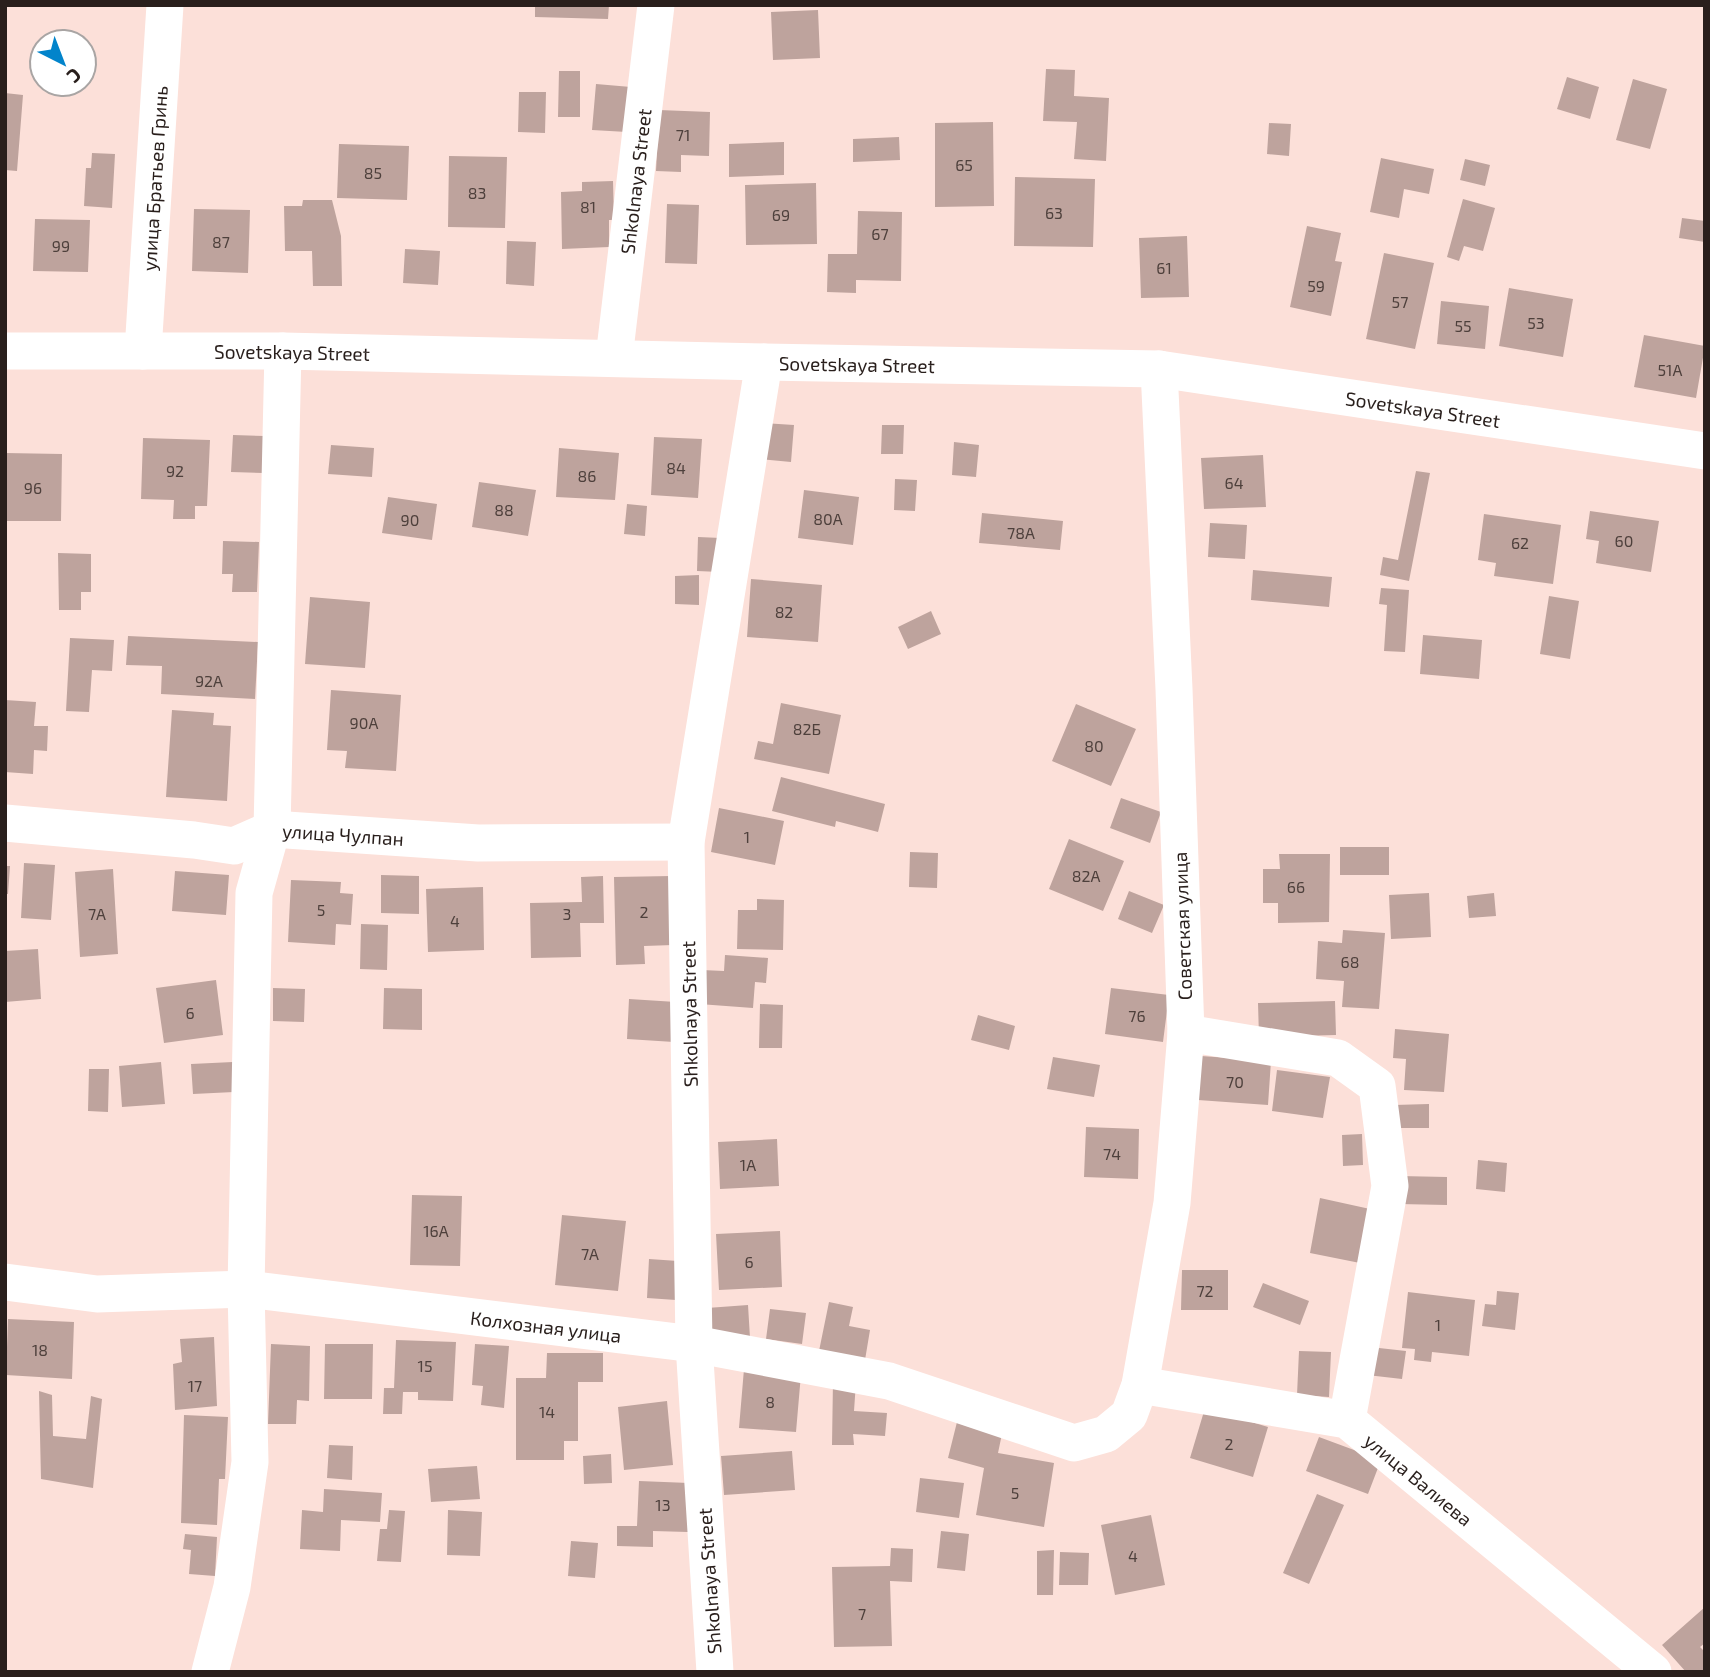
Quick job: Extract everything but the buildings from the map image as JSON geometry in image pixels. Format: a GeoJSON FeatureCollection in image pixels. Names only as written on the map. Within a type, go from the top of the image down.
{"type":"FeatureCollection","features":[{"type":"Feature","properties":{"kind":"street","name":"улица Братьев Гринь"},"geometry":{"type":"LineString","coordinates":[[144,351],[165,5]]}},
{"type":"Feature","properties":{"kind":"street","name":"Shkolnaya Street"},"geometry":{"type":"LineString","coordinates":[[614,358],[656,5]]}},
{"type":"Feature","properties":{"kind":"street","name":"Sovetskaya Street"},"geometry":{"type":"LineString","coordinates":[[5,351],[283,351],[1159,369],[1705,451]]}},
{"type":"Feature","properties":{"kind":"street"},"geometry":{"type":"LineString","coordinates":[[210,1672],[232,1587],[250,1462],[246,1289],[254,893],[272,829],[283,351]]}},
{"type":"Feature","properties":{"kind":"street","name":"Shkolnaya Street"},"geometry":{"type":"LineString","coordinates":[[715,1672],[694,1344],[686,842],[764,362]]}},
{"type":"Feature","properties":{"kind":"street","name":"Советская улица"},"geometry":{"type":"LineString","coordinates":[[1074,1443],[1106,1434],[1129,1415],[1140,1385],[1172,1203],[1186,1033],[1159,369]]}},
{"type":"Feature","properties":{"kind":"street","name":"улица Чулпан"},"geometry":{"type":"LineString","coordinates":[[5,823],[234,846],[272,829],[478,843],[686,842]]}},
{"type":"Feature","properties":{"kind":"street"},"geometry":{"type":"LineString","coordinates":[[1186,1033],[1338,1058],[1377,1086],[1390,1186],[1347,1420]]}},
{"type":"Feature","properties":{"kind":"street","name":"Колхозная улица"},"geometry":{"type":"LineString","coordinates":[[5,1282],[97,1294],[246,1289],[694,1344],[889,1381],[1074,1443]]}},
{"type":"Feature","properties":{"kind":"street","name":"улица Валиева"},"geometry":{"type":"LineString","coordinates":[[1140,1385],[1347,1420],[1653,1672]]}}]}
